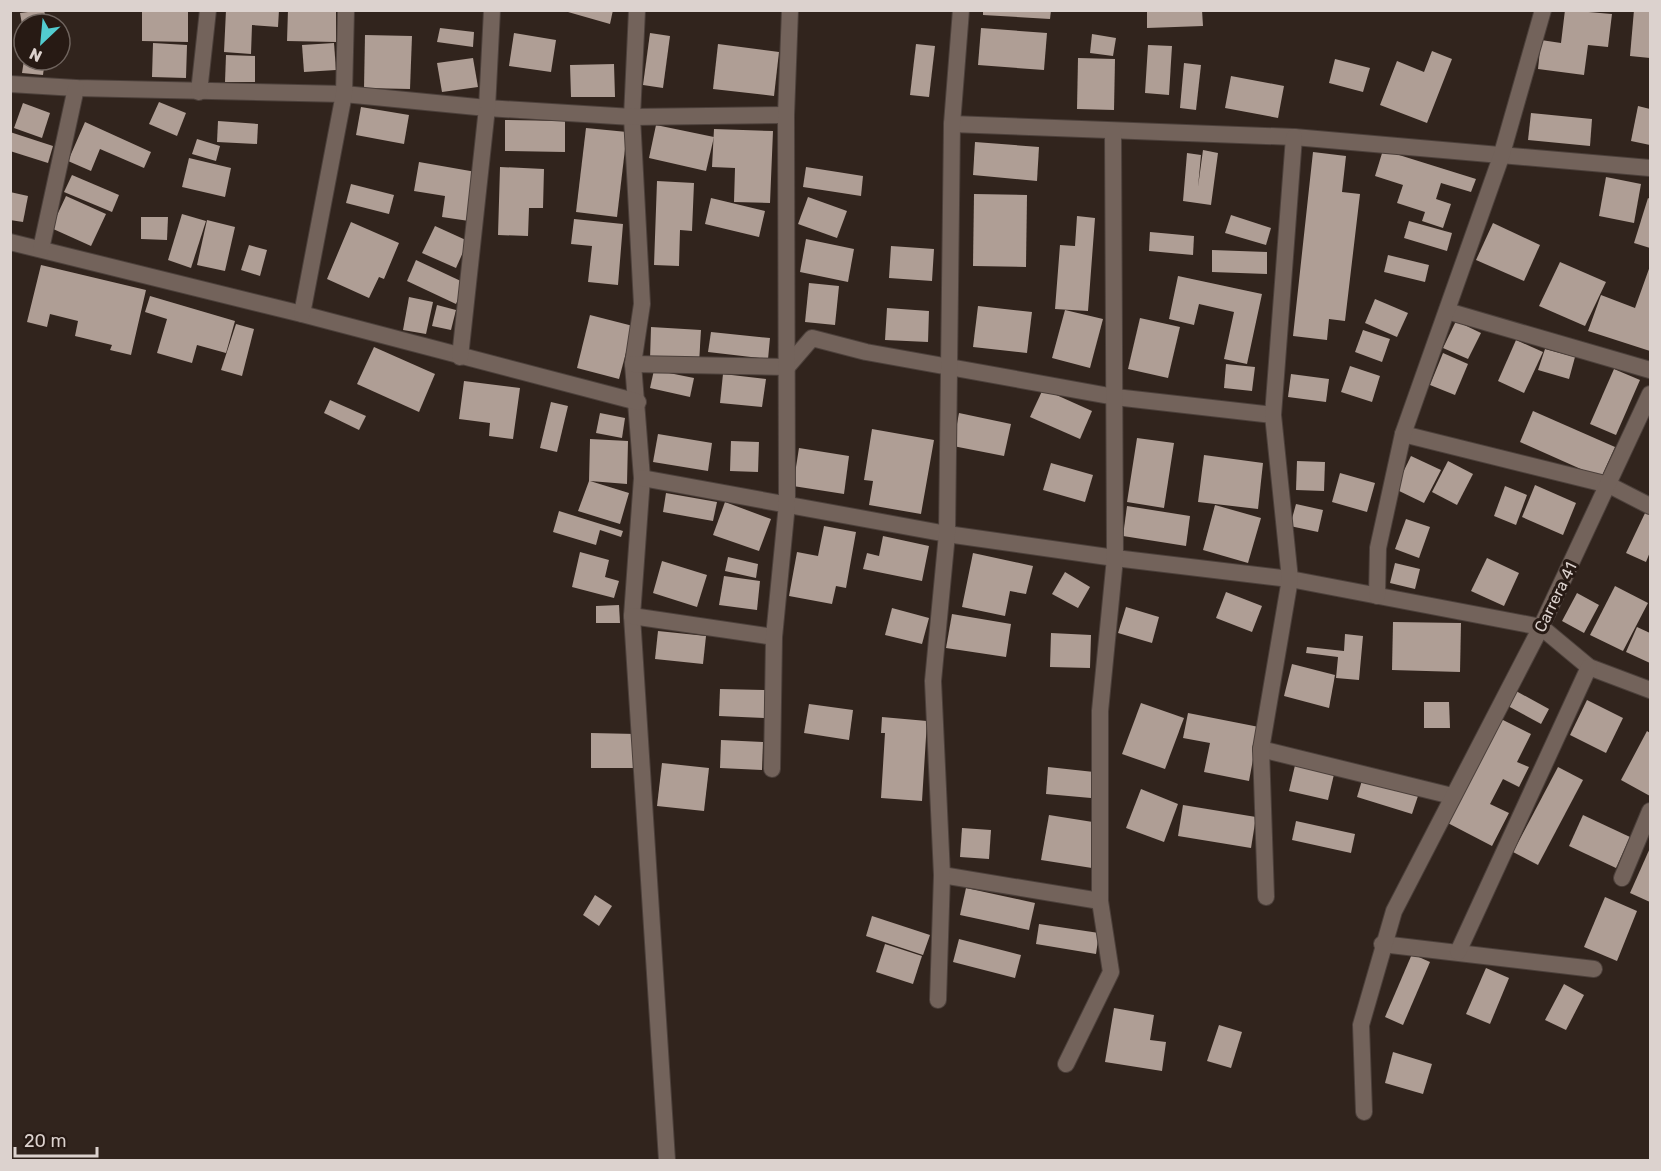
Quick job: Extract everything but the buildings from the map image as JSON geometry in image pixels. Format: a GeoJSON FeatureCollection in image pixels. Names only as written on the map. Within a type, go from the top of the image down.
{"type":"FeatureCollection","features":[{"type":"Feature","properties":{"kind":"street"},"geometry":{"type":"LineString","coordinates":[[199,92],[208,10]]}},
{"type":"Feature","properties":{"kind":"street"},"geometry":{"type":"LineString","coordinates":[[302,314],[344,94],[346,10]]}},
{"type":"Feature","properties":{"kind":"street"},"geometry":{"type":"LineString","coordinates":[[460,357],[487,108],[492,10]]}},
{"type":"Feature","properties":{"kind":"street"},"geometry":{"type":"LineString","coordinates":[[637,10],[632,117],[642,304],[633,364],[638,402],[642,478],[632,616],[667,1161]]}},
{"type":"Feature","properties":{"kind":"street"},"geometry":{"type":"LineString","coordinates":[[772,769],[774,638],[787,504],[786,115],[790,10]]}},
{"type":"Feature","properties":{"kind":"street"},"geometry":{"type":"LineString","coordinates":[[938,1000],[942,875],[933,681],[946,534],[952,124],[961,10]]}},
{"type":"Feature","properties":{"kind":"street"},"geometry":{"type":"LineString","coordinates":[[1377,596],[1378,548],[1403,434],[1501,157],[1544,10]]}},
{"type":"Feature","properties":{"kind":"street"},"geometry":{"type":"LineString","coordinates":[[10,84],[199,92],[344,94],[487,108],[632,117],[786,115]]}},
{"type":"Feature","properties":{"kind":"street"},"geometry":{"type":"LineString","coordinates":[[41,249],[76,88]]}},
{"type":"Feature","properties":{"kind":"street"},"geometry":{"type":"LineString","coordinates":[[952,124],[1113,132],[1294,137],[1501,157],[1650,168]]}},
{"type":"Feature","properties":{"kind":"street"},"geometry":{"type":"LineString","coordinates":[[1065,1064],[1111,972],[1100,902],[1100,711],[1115,558],[1113,132]]}},
{"type":"Feature","properties":{"kind":"street"},"geometry":{"type":"LineString","coordinates":[[1266,897],[1261,749],[1290,579],[1273,415],[1294,137]]}},
{"type":"Feature","properties":{"kind":"street"},"geometry":{"type":"LineString","coordinates":[[10,242],[302,314],[638,402]]}},
{"type":"Feature","properties":{"kind":"street"},"geometry":{"type":"LineString","coordinates":[[1447,311],[1650,370]]}},
{"type":"Feature","properties":{"kind":"street"},"geometry":{"type":"LineString","coordinates":[[787,367],[812,338],[866,352],[948,364],[1115,397],[1273,415]]}},
{"type":"Feature","properties":{"kind":"street"},"geometry":{"type":"LineString","coordinates":[[633,364],[787,367]]}},
{"type":"Feature","properties":{"kind":"street","name":"Carrera 41"},"geometry":{"type":"LineString","coordinates":[[1364,1112],[1361,1025],[1382,944],[1394,911],[1541,627],[1650,394]]}},
{"type":"Feature","properties":{"kind":"street"},"geometry":{"type":"LineString","coordinates":[[1403,434],[1609,484],[1650,506]]}},
{"type":"Feature","properties":{"kind":"street"},"geometry":{"type":"LineString","coordinates":[[642,478],[946,534],[1115,558],[1290,579],[1541,627],[1589,667],[1650,690]]}},
{"type":"Feature","properties":{"kind":"street"},"geometry":{"type":"LineString","coordinates":[[632,616],[774,638]]}},
{"type":"Feature","properties":{"kind":"street"},"geometry":{"type":"LineString","coordinates":[[1458,952],[1589,667]]}},
{"type":"Feature","properties":{"kind":"street"},"geometry":{"type":"LineString","coordinates":[[1261,749],[1452,796]]}},
{"type":"Feature","properties":{"kind":"street"},"geometry":{"type":"LineString","coordinates":[[1622,878],[1650,811]]}},
{"type":"Feature","properties":{"kind":"street"},"geometry":{"type":"LineString","coordinates":[[942,875],[1100,902]]}},
{"type":"Feature","properties":{"kind":"street"},"geometry":{"type":"LineString","coordinates":[[1382,944],[1594,969]]}}]}
